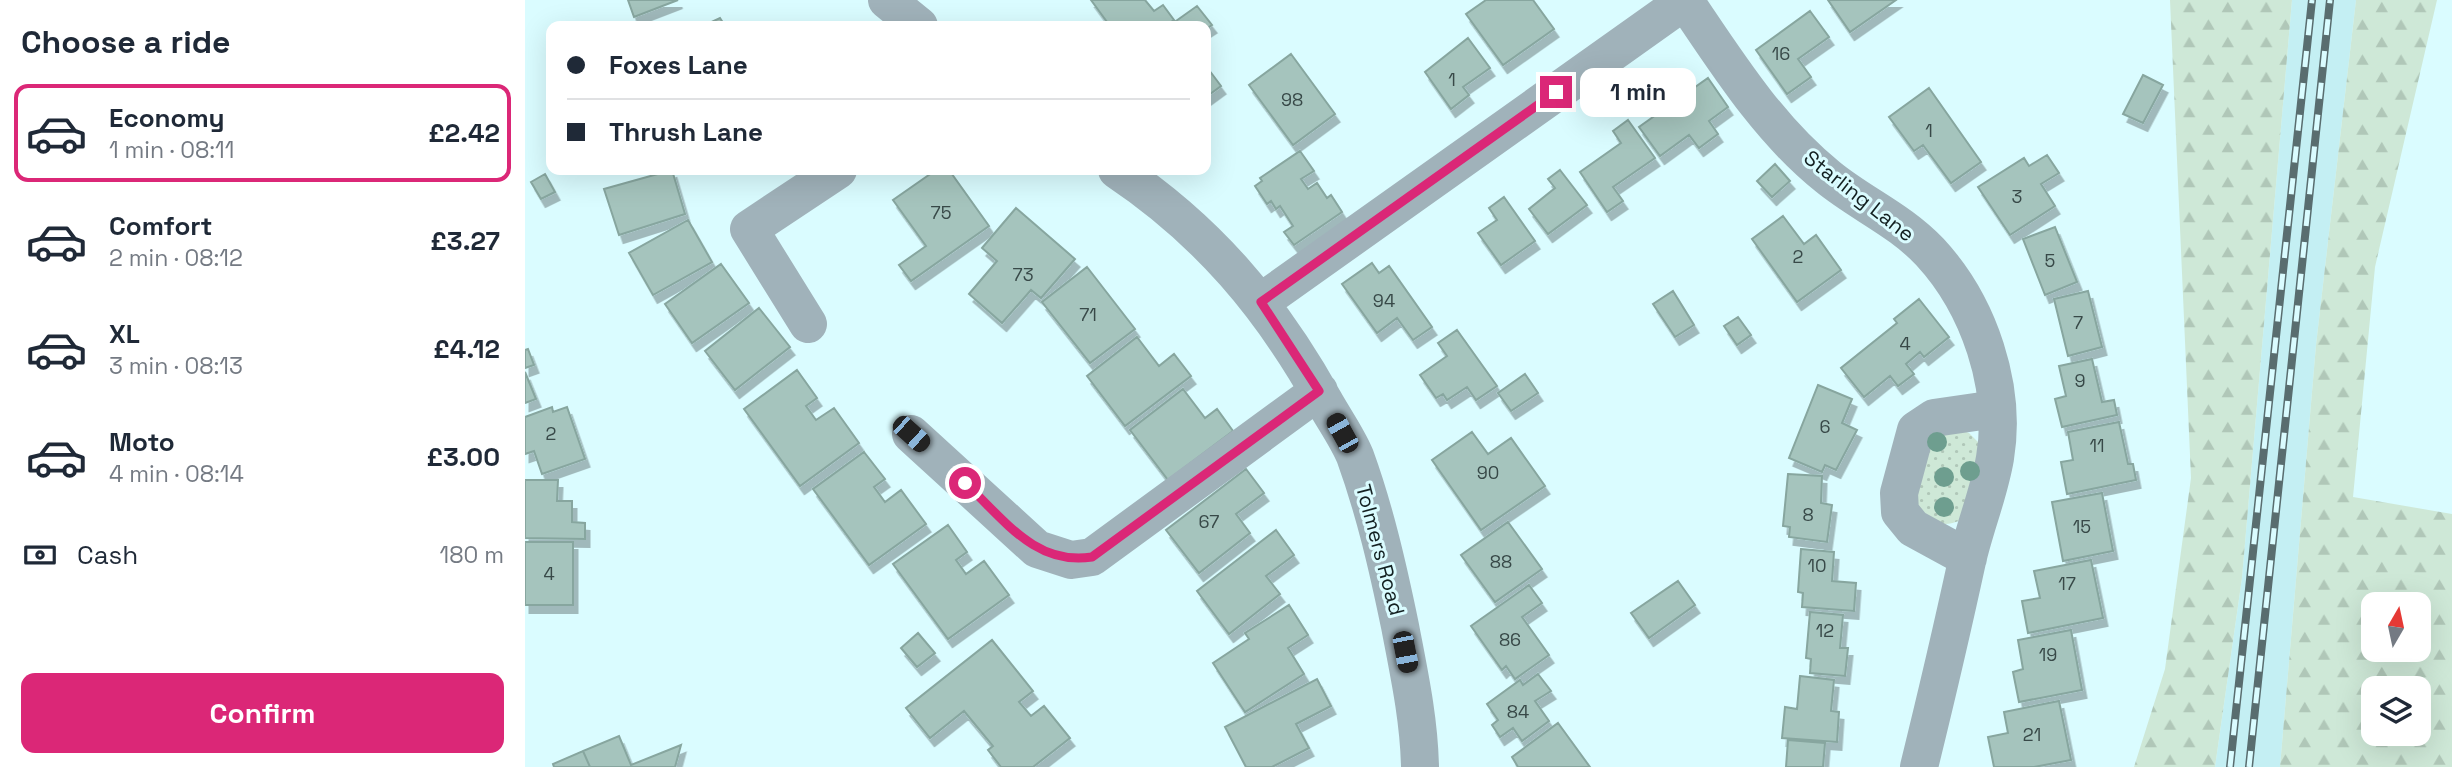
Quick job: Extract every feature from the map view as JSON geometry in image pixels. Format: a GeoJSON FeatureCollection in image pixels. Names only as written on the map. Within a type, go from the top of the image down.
{"type":"FeatureCollection","features":[{"type":"Feature","properties":{"kind":"street"},"geometry":{"type":"LineString","coordinates":[[887,0],[913,21]]}},
{"type":"Feature","properties":{"kind":"street"},"geometry":{"type":"LineString","coordinates":[[1261,302],[1685,1]]}},
{"type":"Feature","properties":{"kind":"street","name":"Starling Lane"},"geometry":{"type":"LineString","coordinates":[[1685,1],[1745,88],[1786,137],[1828,178],[1900,224],[1945,271],[1958,289],[1984,341],[1996,409],[1995,457],[1968,558],[1919,767]]}},
{"type":"Feature","properties":{"kind":"street"},"geometry":{"type":"LineString","coordinates":[[808,324],[748,229],[830,175]]}},
{"type":"Feature","properties":{"kind":"street","name":"Tolmers Road"},"geometry":{"type":"LineString","coordinates":[[1124,175],[1195,228],[1261,302],[1319,391],[1354,454],[1386,556],[1419,724],[1420,767]]}},
{"type":"Feature","properties":{"kind":"street"},"geometry":{"type":"LineString","coordinates":[[911,434],[1037,549],[1071,560],[1092,557],[1319,391]]}},
{"type":"Feature","properties":{"kind":"street"},"geometry":{"type":"LineString","coordinates":[[1968,558],[1913,528],[1900,512],[1899,493],[1916,430],[1934,418],[1996,409]]}},
{"type":"Feature","properties":{"kind":"shaded area"},"geometry":{"type":"Polygon","coordinates":[[[2292,0],[2356,0],[2316,345],[2280,767],[2215,767],[2242,578],[2292,0]]]}},
{"type":"Feature","properties":{"kind":"green space"},"geometry":{"type":"Polygon","coordinates":[[[2170,0],[2292,0],[2242,578],[2215,767],[2134,767],[2165,669],[2191,478],[2170,0]]]}},
{"type":"Feature","properties":{"kind":"green space"},"geometry":{"type":"Polygon","coordinates":[[[2356,0],[2437,0],[2375,267],[2353,497],[2452,514],[2452,767],[2280,767],[2316,345],[2356,0]]]}},
{"type":"Feature","properties":{"kind":"green space"},"geometry":{"type":"Polygon","coordinates":[[[1957,428],[1969,433],[1980,444],[1961,520],[1942,524],[1912,510],[1924,443],[1957,428]]]}},
{"type":"Feature","properties":{"kind":"building"},"geometry":{"type":"Polygon","coordinates":[[[628,0],[678,0],[634,17],[628,0]]]}},
{"type":"Feature","properties":{"kind":"building"},"geometry":{"type":"Polygon","coordinates":[[[1091,0],[1145,0],[1154,11],[1163,5],[1174,20],[1172,21],[1106,21],[1091,0]]]}},
{"type":"Feature","properties":{"kind":"building"},"geometry":{"type":"Polygon","coordinates":[[[1486,0],[1533,0],[1554,29],[1503,65],[1466,14],[1486,0]]]}},
{"type":"Feature","properties":{"kind":"building"},"geometry":{"type":"Polygon","coordinates":[[[1828,0],[1896,0],[1850,32],[1828,0]]]}},
{"type":"Feature","properties":{"kind":"building"},"geometry":{"type":"Polygon","coordinates":[[[1197,6],[1209,21],[1176,21],[1197,6]]]}},
{"type":"Feature","properties":{"kind":"building"},"geometry":{"type":"Polygon","coordinates":[[[1810,11],[1829,37],[1798,59],[1811,77],[1787,94],[1756,50],[1810,11]]]}},
{"type":"Feature","properties":{"kind":"building"},"geometry":{"type":"Polygon","coordinates":[[[1468,38],[1490,68],[1463,87],[1469,95],[1451,109],[1425,72],[1468,38]]]}},
{"type":"Feature","properties":{"kind":"building"},"geometry":{"type":"Polygon","coordinates":[[[1291,54],[1335,114],[1293,145],[1249,85],[1291,54]]]}},
{"type":"Feature","properties":{"kind":"building"},"geometry":{"type":"Polygon","coordinates":[[[1211,73],[1221,86],[1211,93],[1211,73]]]}},
{"type":"Feature","properties":{"kind":"building"},"geometry":{"type":"Polygon","coordinates":[[[2143,75],[2163,85],[2143,123],[2123,114],[2143,75]]]}},
{"type":"Feature","properties":{"kind":"building"},"geometry":{"type":"Polygon","coordinates":[[[1708,78],[1728,107],[1709,121],[1718,134],[1699,148],[1689,135],[1660,156],[1639,127],[1708,78]]]}},
{"type":"Feature","properties":{"kind":"building"},"geometry":{"type":"Polygon","coordinates":[[[1929,88],[1981,162],[1951,183],[1923,145],[1914,151],[1889,117],[1929,88]]]}},
{"type":"Feature","properties":{"kind":"building"},"geometry":{"type":"Polygon","coordinates":[[[1628,120],[1655,158],[1613,187],[1623,201],[1607,212],[1580,172],[1621,143],[1613,131],[1628,120]]]}},
{"type":"Feature","properties":{"kind":"building"},"geometry":{"type":"Polygon","coordinates":[[[1300,151],[1314,171],[1301,179],[1308,189],[1317,183],[1327,198],[1331,195],[1342,212],[1294,245],[1284,232],[1293,226],[1280,206],[1276,209],[1271,201],[1267,204],[1255,186],[1262,181],[1260,178],[1300,151]]]}},
{"type":"Feature","properties":{"kind":"building"},"geometry":{"type":"Polygon","coordinates":[[[2047,155],[2059,173],[2041,184],[2055,206],[2010,235],[1978,187],[2024,158],[2029,166],[2047,155]]]}},
{"type":"Feature","properties":{"kind":"building"},"geometry":{"type":"Polygon","coordinates":[[[1775,164],[1790,181],[1772,197],[1757,181],[1775,164]]]}},
{"type":"Feature","properties":{"kind":"building"},"geometry":{"type":"Polygon","coordinates":[[[1560,170],[1587,205],[1548,234],[1529,209],[1555,188],[1548,179],[1560,170]]]}},
{"type":"Feature","properties":{"kind":"building"},"geometry":{"type":"Polygon","coordinates":[[[545,174],[555,192],[541,199],[531,182],[545,174]]]}},
{"type":"Feature","properties":{"kind":"building"},"geometry":{"type":"Polygon","coordinates":[[[654,175],[673,175],[685,214],[619,235],[604,189],[654,175]]]}},
{"type":"Feature","properties":{"kind":"building"},"geometry":{"type":"Polygon","coordinates":[[[929,175],[953,175],[989,226],[911,281],[899,265],[926,246],[893,200],[929,175]]]}},
{"type":"Feature","properties":{"kind":"building"},"geometry":{"type":"Polygon","coordinates":[[[1504,197],[1535,241],[1501,265],[1478,233],[1497,220],[1489,208],[1504,197]]]}},
{"type":"Feature","properties":{"kind":"building"},"geometry":{"type":"Polygon","coordinates":[[[1016,208],[1075,259],[1041,298],[1031,290],[1002,323],[969,294],[997,261],[982,248],[1016,208]]]}},
{"type":"Feature","properties":{"kind":"building"},"geometry":{"type":"Polygon","coordinates":[[[1783,216],[1804,244],[1816,235],[1841,270],[1797,302],[1752,239],[1783,216]]]}},
{"type":"Feature","properties":{"kind":"building"},"geometry":{"type":"Polygon","coordinates":[[[688,220],[712,262],[653,295],[629,253],[688,220]]]}},
{"type":"Feature","properties":{"kind":"building"},"geometry":{"type":"Polygon","coordinates":[[[2055,227],[2077,282],[2045,295],[2023,239],[2055,227]]]}},
{"type":"Feature","properties":{"kind":"building"},"geometry":{"type":"Polygon","coordinates":[[[1372,263],[1379,273],[1389,266],[1432,327],[1413,340],[1397,318],[1377,333],[1342,284],[1372,263]]]}},
{"type":"Feature","properties":{"kind":"building"},"geometry":{"type":"Polygon","coordinates":[[[721,264],[749,303],[692,343],[665,304],[721,264]]]}},
{"type":"Feature","properties":{"kind":"building"},"geometry":{"type":"Polygon","coordinates":[[[1087,267],[1135,329],[1090,363],[1042,302],[1087,267]]]}},
{"type":"Feature","properties":{"kind":"building"},"geometry":{"type":"Polygon","coordinates":[[[1673,291],[1694,325],[1675,337],[1653,304],[1673,291]]]}},
{"type":"Feature","properties":{"kind":"building"},"geometry":{"type":"Polygon","coordinates":[[[2088,291],[2102,347],[2068,356],[2054,299],[2088,291]]]}},
{"type":"Feature","properties":{"kind":"building"},"geometry":{"type":"Polygon","coordinates":[[[1919,299],[1949,337],[1924,357],[1920,352],[1906,364],[1914,374],[1898,386],[1890,376],[1864,397],[1841,368],[1897,323],[1894,319],[1919,299]]]}},
{"type":"Feature","properties":{"kind":"building"},"geometry":{"type":"Polygon","coordinates":[[[759,308],[790,347],[735,390],[705,351],[759,308]]]}},
{"type":"Feature","properties":{"kind":"building"},"geometry":{"type":"Polygon","coordinates":[[[1738,317],[1751,335],[1737,345],[1724,326],[1738,317]]]}},
{"type":"Feature","properties":{"kind":"building"},"geometry":{"type":"Polygon","coordinates":[[[1457,330],[1497,386],[1476,400],[1467,387],[1447,400],[1443,394],[1436,398],[1420,375],[1447,356],[1438,343],[1457,330]]]}},
{"type":"Feature","properties":{"kind":"building"},"geometry":{"type":"Polygon","coordinates":[[[1137,337],[1159,366],[1174,354],[1191,376],[1125,426],[1087,376],[1137,337]]]}},
{"type":"Feature","properties":{"kind":"building"},"geometry":{"type":"Polygon","coordinates":[[[528,349],[534,365],[525,368],[525,350],[528,349]]]}},
{"type":"Feature","properties":{"kind":"building"},"geometry":{"type":"Polygon","coordinates":[[[2092,359],[2102,402],[2114,400],[2117,415],[2062,427],[2055,399],[2066,396],[2059,366],[2092,359]]]}},
{"type":"Feature","properties":{"kind":"building"},"geometry":{"type":"Polygon","coordinates":[[[797,370],[817,398],[806,406],[816,420],[834,408],[859,443],[800,486],[744,409],[797,370]]]}},
{"type":"Feature","properties":{"kind":"building"},"geometry":{"type":"Polygon","coordinates":[[[525,372],[536,399],[525,403],[525,372]]]}},
{"type":"Feature","properties":{"kind":"building"},"geometry":{"type":"Polygon","coordinates":[[[1525,374],[1538,393],[1511,411],[1498,393],[1525,374]]]}},
{"type":"Feature","properties":{"kind":"building"},"geometry":{"type":"Polygon","coordinates":[[[1818,385],[1852,399],[1842,423],[1857,430],[1836,470],[1825,465],[1822,472],[1789,458],[1818,385]]]}},
{"type":"Feature","properties":{"kind":"building"},"geometry":{"type":"Polygon","coordinates":[[[1183,389],[1205,418],[1217,409],[1233,431],[1168,480],[1130,430],[1183,389]]]}},
{"type":"Feature","properties":{"kind":"building"},"geometry":{"type":"Polygon","coordinates":[[[552,407],[553,412],[567,407],[585,459],[542,474],[534,451],[525,454],[525,417],[552,407]]]}},
{"type":"Feature","properties":{"kind":"building"},"geometry":{"type":"Polygon","coordinates":[[[2119,422],[2128,464],[2133,464],[2136,480],[2067,494],[2061,462],[2073,460],[2068,432],[2119,422]]]}},
{"type":"Feature","properties":{"kind":"building"},"geometry":{"type":"Polygon","coordinates":[[[1472,432],[1488,454],[1511,438],[1545,486],[1481,530],[1432,460],[1472,432]]]}},
{"type":"Feature","properties":{"kind":"building"},"geometry":{"type":"Polygon","coordinates":[[[864,452],[885,479],[874,487],[885,502],[901,490],[926,524],[869,565],[813,489],[864,452]]]}},
{"type":"Feature","properties":{"kind":"building"},"geometry":{"type":"Polygon","coordinates":[[[1246,469],[1264,493],[1236,514],[1250,533],[1199,573],[1166,530],[1246,469]]]}},
{"type":"Feature","properties":{"kind":"building"},"geometry":{"type":"Polygon","coordinates":[[[1788,474],[1822,476],[1821,503],[1832,505],[1827,542],[1789,537],[1790,527],[1783,526],[1788,474]]]}},
{"type":"Feature","properties":{"kind":"building"},"geometry":{"type":"Polygon","coordinates":[[[525,480],[558,480],[557,501],[572,501],[572,522],[585,523],[585,539],[525,538],[525,480]]]}},
{"type":"Feature","properties":{"kind":"building"},"geometry":{"type":"Polygon","coordinates":[[[2102,493],[2113,551],[2063,561],[2052,502],[2102,493]]]}},
{"type":"Feature","properties":{"kind":"building"},"geometry":{"type":"Polygon","coordinates":[[[1508,522],[1542,569],[1495,602],[1461,555],[1508,522]]]}},
{"type":"Feature","properties":{"kind":"building"},"geometry":{"type":"Polygon","coordinates":[[[948,525],[967,552],[956,560],[966,574],[984,561],[1009,595],[948,639],[893,564],[948,525]]]}},
{"type":"Feature","properties":{"kind":"building"},"geometry":{"type":"Polygon","coordinates":[[[1276,530],[1294,555],[1266,576],[1280,594],[1229,634],[1197,591],[1276,530]]]}},
{"type":"Feature","properties":{"kind":"building"},"geometry":{"type":"Polygon","coordinates":[[[525,542],[573,542],[573,605],[525,605],[525,542]]]}},
{"type":"Feature","properties":{"kind":"building"},"geometry":{"type":"Polygon","coordinates":[[[1801,549],[1834,552],[1832,581],[1856,583],[1854,611],[1802,607],[1803,593],[1798,592],[1801,549]]]}},
{"type":"Feature","properties":{"kind":"building"},"geometry":{"type":"Polygon","coordinates":[[[2091,560],[2103,618],[2028,633],[2022,601],[2040,598],[2034,571],[2091,560]]]}},
{"type":"Feature","properties":{"kind":"building"},"geometry":{"type":"Polygon","coordinates":[[[1678,581],[1695,605],[1649,638],[1631,613],[1678,581]]]}},
{"type":"Feature","properties":{"kind":"building"},"geometry":{"type":"Polygon","coordinates":[[[1529,585],[1542,603],[1522,617],[1549,655],[1515,679],[1506,666],[1502,670],[1471,626],[1529,585]]]}},
{"type":"Feature","properties":{"kind":"building"},"geometry":{"type":"Polygon","coordinates":[[[1289,605],[1308,635],[1288,648],[1304,674],[1245,712],[1213,663],[1249,639],[1245,633],[1289,605]]]}},
{"type":"Feature","properties":{"kind":"building"},"geometry":{"type":"Polygon","coordinates":[[[1810,612],[1843,615],[1840,648],[1848,648],[1845,676],[1810,673],[1811,659],[1806,658],[1810,612]]]}},
{"type":"Feature","properties":{"kind":"building"},"geometry":{"type":"Polygon","coordinates":[[[2071,630],[2082,690],[2019,702],[2013,672],[2023,669],[2018,640],[2071,630]]]}},
{"type":"Feature","properties":{"kind":"building"},"geometry":{"type":"Polygon","coordinates":[[[918,633],[935,653],[917,667],[901,648],[918,633]]]}},
{"type":"Feature","properties":{"kind":"building"},"geometry":{"type":"Polygon","coordinates":[[[992,640],[1033,691],[1019,702],[1031,716],[1044,706],[1070,738],[1033,767],[1001,767],[988,750],[993,746],[964,711],[930,738],[906,708],[992,640]]]}},
{"type":"Feature","properties":{"kind":"building"},"geometry":{"type":"Polygon","coordinates":[[[1538,674],[1551,691],[1535,701],[1549,721],[1522,741],[1513,728],[1500,737],[1492,725],[1498,720],[1487,704],[1520,680],[1523,685],[1538,674]]]}},
{"type":"Feature","properties":{"kind":"building"},"geometry":{"type":"Polygon","coordinates":[[[1800,676],[1834,680],[1831,711],[1839,712],[1837,742],[1782,738],[1785,707],[1797,709],[1800,676]]]}},
{"type":"Feature","properties":{"kind":"building"},"geometry":{"type":"Polygon","coordinates":[[[1317,679],[1331,706],[1296,724],[1309,748],[1272,767],[1246,767],[1225,727],[1317,679]]]}},
{"type":"Feature","properties":{"kind":"building"},"geometry":{"type":"Polygon","coordinates":[[[2059,701],[2071,760],[2034,767],[1994,767],[1988,737],[2008,733],[2004,712],[2059,701]]]}},
{"type":"Feature","properties":{"kind":"building"},"geometry":{"type":"Polygon","coordinates":[[[1558,723],[1590,767],[1518,767],[1512,757],[1558,723]]]}},
{"type":"Feature","properties":{"kind":"building"},"geometry":{"type":"Polygon","coordinates":[[[619,736],[631,765],[681,745],[675,767],[590,767],[583,751],[619,736]]]}},
{"type":"Feature","properties":{"kind":"building"},"geometry":{"type":"Polygon","coordinates":[[[1788,740],[1825,743],[1823,767],[1786,767],[1788,740]]]}},
{"type":"Feature","properties":{"kind":"building"},"geometry":{"type":"Polygon","coordinates":[[[583,751],[590,767],[554,767],[553,764],[583,751]]]}},
{"type":"Feature","properties":{"kind":"railway"},"geometry":{"type":"LineString","coordinates":[[2230,767],[2312,0]]}},
{"type":"Feature","properties":{"kind":"railway"},"geometry":{"type":"LineString","coordinates":[[2249,767],[2330,0]]}},
{"type":"Feature","properties":{"kind":"route"},"geometry":{"type":"LineString","coordinates":[[965,483],[1037,549],[1054,557],[1071,560],[1092,557],[1319,391],[1261,302],[1556,92]]}}]}
